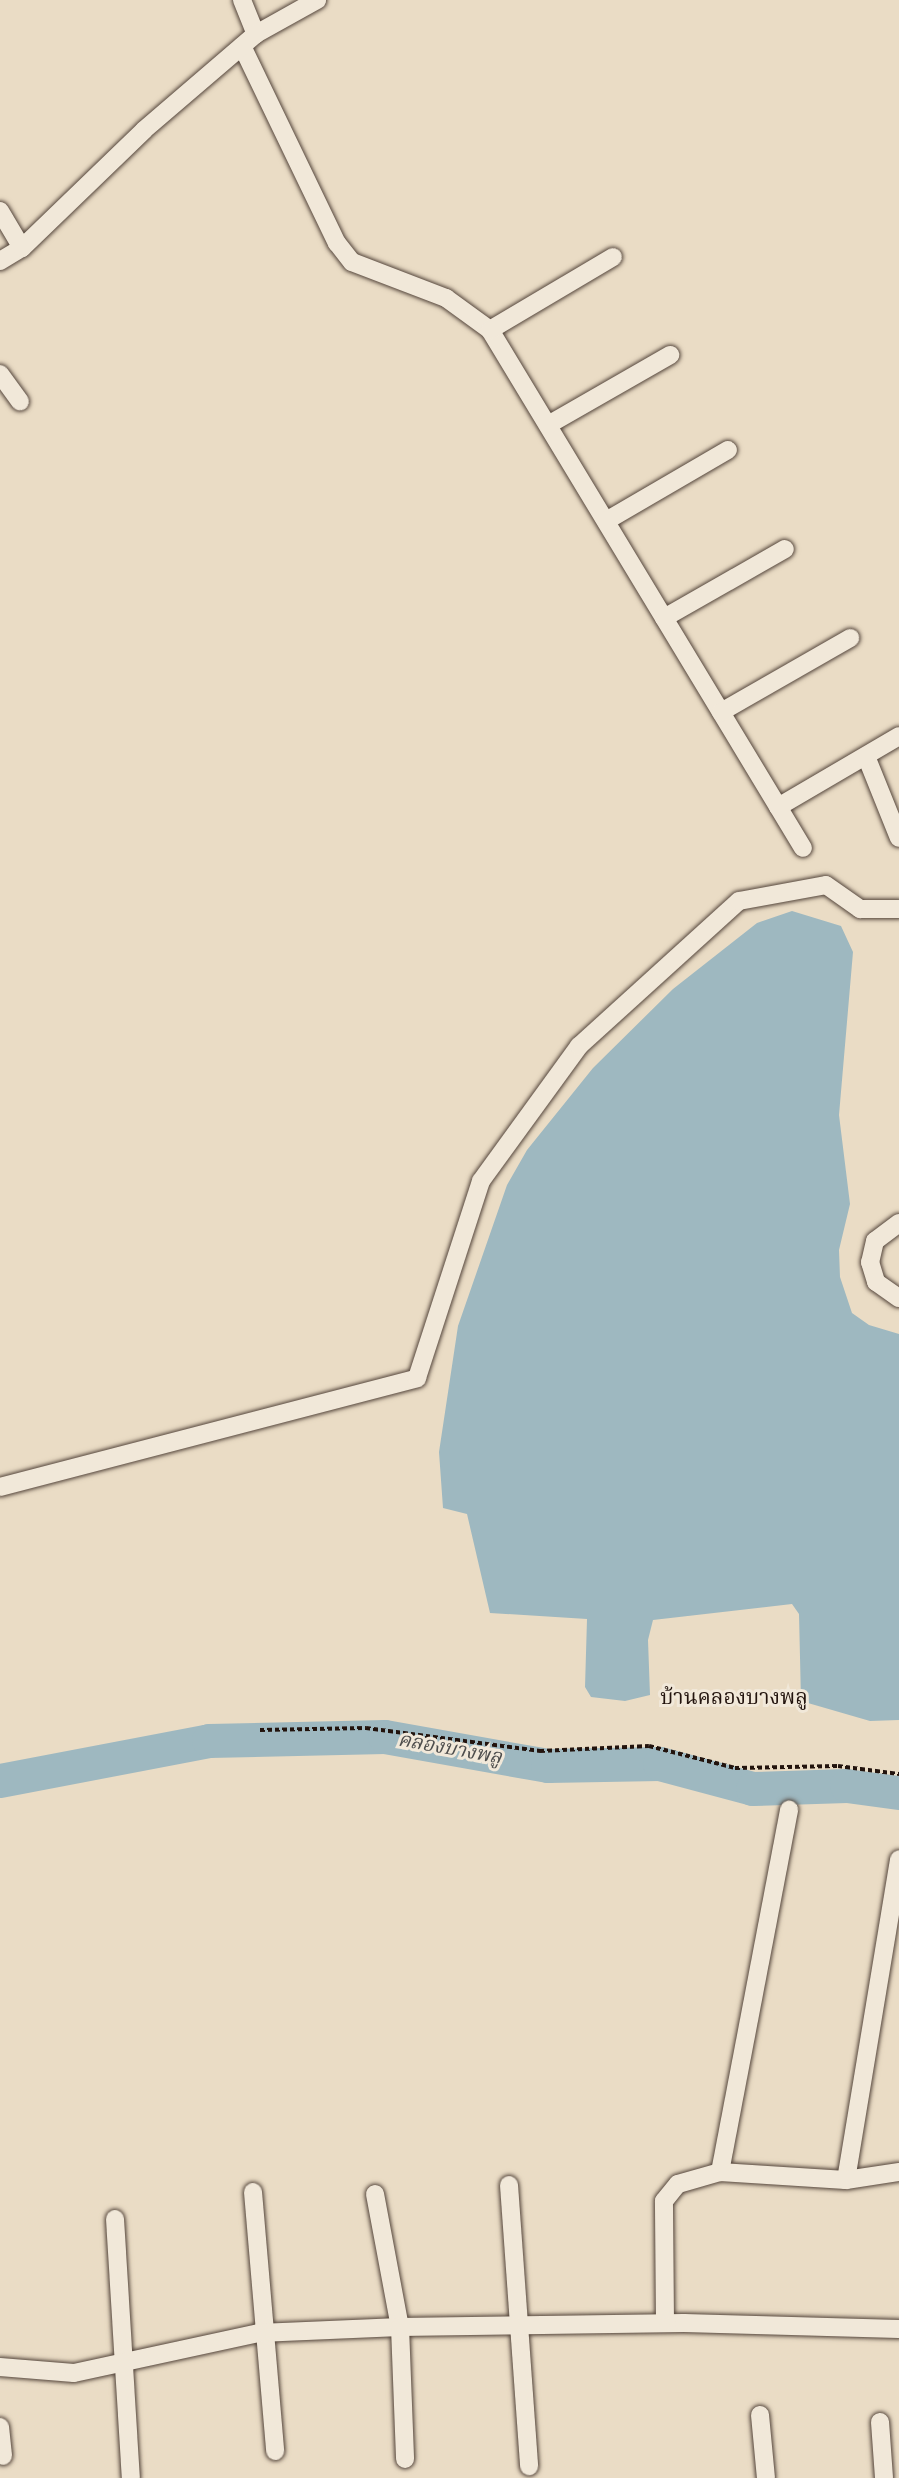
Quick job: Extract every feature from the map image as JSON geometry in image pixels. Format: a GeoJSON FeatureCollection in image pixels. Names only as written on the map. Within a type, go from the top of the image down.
{"type":"FeatureCollection","features":[{"type":"Feature","properties":{"kind":"street"},"geometry":{"type":"LineString","coordinates":[[242,0],[256,34]]}},
{"type":"Feature","properties":{"kind":"street"},"geometry":{"type":"LineString","coordinates":[[0,261],[22,248],[256,34],[317,0]]}},
{"type":"Feature","properties":{"kind":"street"},"geometry":{"type":"LineString","coordinates":[[242,46],[337,243],[352,262],[446,298],[490,330],[803,848]]}},
{"type":"Feature","properties":{"kind":"street"},"geometry":{"type":"LineString","coordinates":[[0,211],[22,248]]}},
{"type":"Feature","properties":{"kind":"street"},"geometry":{"type":"LineString","coordinates":[[490,330],[613,257]]}},
{"type":"Feature","properties":{"kind":"street"},"geometry":{"type":"LineString","coordinates":[[548,425],[670,355]]}},
{"type":"Feature","properties":{"kind":"street"},"geometry":{"type":"LineString","coordinates":[[0,374],[20,402]]}},
{"type":"Feature","properties":{"kind":"street"},"geometry":{"type":"LineString","coordinates":[[606,521],[728,450]]}},
{"type":"Feature","properties":{"kind":"street"},"geometry":{"type":"LineString","coordinates":[[664,618],[785,549]]}},
{"type":"Feature","properties":{"kind":"street"},"geometry":{"type":"LineString","coordinates":[[721,712],[850,638]]}},
{"type":"Feature","properties":{"kind":"street"},"geometry":{"type":"LineString","coordinates":[[778,807],[899,736]]}},
{"type":"Feature","properties":{"kind":"street"},"geometry":{"type":"LineString","coordinates":[[866,756],[899,838]]}},
{"type":"Feature","properties":{"kind":"street"},"geometry":{"type":"LineString","coordinates":[[0,1486],[417,1378],[481,1181],[579,1046],[739,901],[826,885],[860,909],[899,909]]}},
{"type":"Feature","properties":{"kind":"street"},"geometry":{"type":"LineString","coordinates":[[899,1223],[875,1240],[870,1262],[876,1282],[899,1298]]}},
{"type":"Feature","properties":{"kind":"street"},"geometry":{"type":"LineString","coordinates":[[720,2172],[789,1809]]}},
{"type":"Feature","properties":{"kind":"street"},"geometry":{"type":"LineString","coordinates":[[846,2180],[899,1858]]}},
{"type":"Feature","properties":{"kind":"street"},"geometry":{"type":"LineString","coordinates":[[665,2323],[664,2201],[678,2184],[720,2172],[846,2180],[899,2172]]}},
{"type":"Feature","properties":{"kind":"street"},"geometry":{"type":"LineString","coordinates":[[509,2185],[528,2466]]}},
{"type":"Feature","properties":{"kind":"street"},"geometry":{"type":"LineString","coordinates":[[253,2192],[275,2451]]}},
{"type":"Feature","properties":{"kind":"street"},"geometry":{"type":"LineString","coordinates":[[375,2194],[400,2326],[405,2459]]}},
{"type":"Feature","properties":{"kind":"street"},"geometry":{"type":"LineString","coordinates":[[115,2219],[130,2478]]}},
{"type":"Feature","properties":{"kind":"street"},"geometry":{"type":"LineString","coordinates":[[0,2367],[74,2373],[265,2333],[400,2326],[665,2323],[899,2329]]}},
{"type":"Feature","properties":{"kind":"street"},"geometry":{"type":"LineString","coordinates":[[760,2415],[766,2478]]}},
{"type":"Feature","properties":{"kind":"street"},"geometry":{"type":"LineString","coordinates":[[880,2422],[884,2478]]}},
{"type":"Feature","properties":{"kind":"street"},"geometry":{"type":"LineString","coordinates":[[0,2427],[3,2456]]}},
{"type":"Feature","properties":{"kind":"path"},"geometry":{"type":"LineString","coordinates":[[260,1730],[366,1728],[540,1751],[649,1746],[735,1768],[838,1767],[899,1774]]}},
{"type":"Feature","properties":{"kind":"water"},"geometry":{"type":"Polygon","coordinates":[[[792,911],[841,926],[853,952],[839,1115],[850,1204],[839,1250],[840,1277],[852,1313],[869,1325],[899,1334],[899,1720],[870,1721],[801,1701],[799,1614],[792,1604],[653,1620],[648,1640],[650,1695],[625,1701],[591,1697],[585,1687],[587,1619],[490,1613],[467,1514],[443,1508],[439,1452],[458,1326],[507,1185],[527,1150],[593,1068],[673,989],[757,923],[792,911]]]}},
{"type":"Feature","properties":{"kind":"waterway","name":"คลองบางพลู"},"geometry":{"type":"LineString","coordinates":[[0,1781],[209,1741],[385,1737],[548,1766],[660,1764],[753,1789],[847,1786],[899,1793]]}},
{"type":"Feature","properties":{"kind":"district","name":"บ้านคลองบางพลู"},"geometry":{"type":"Point","coordinates":[734,1697]}}]}
